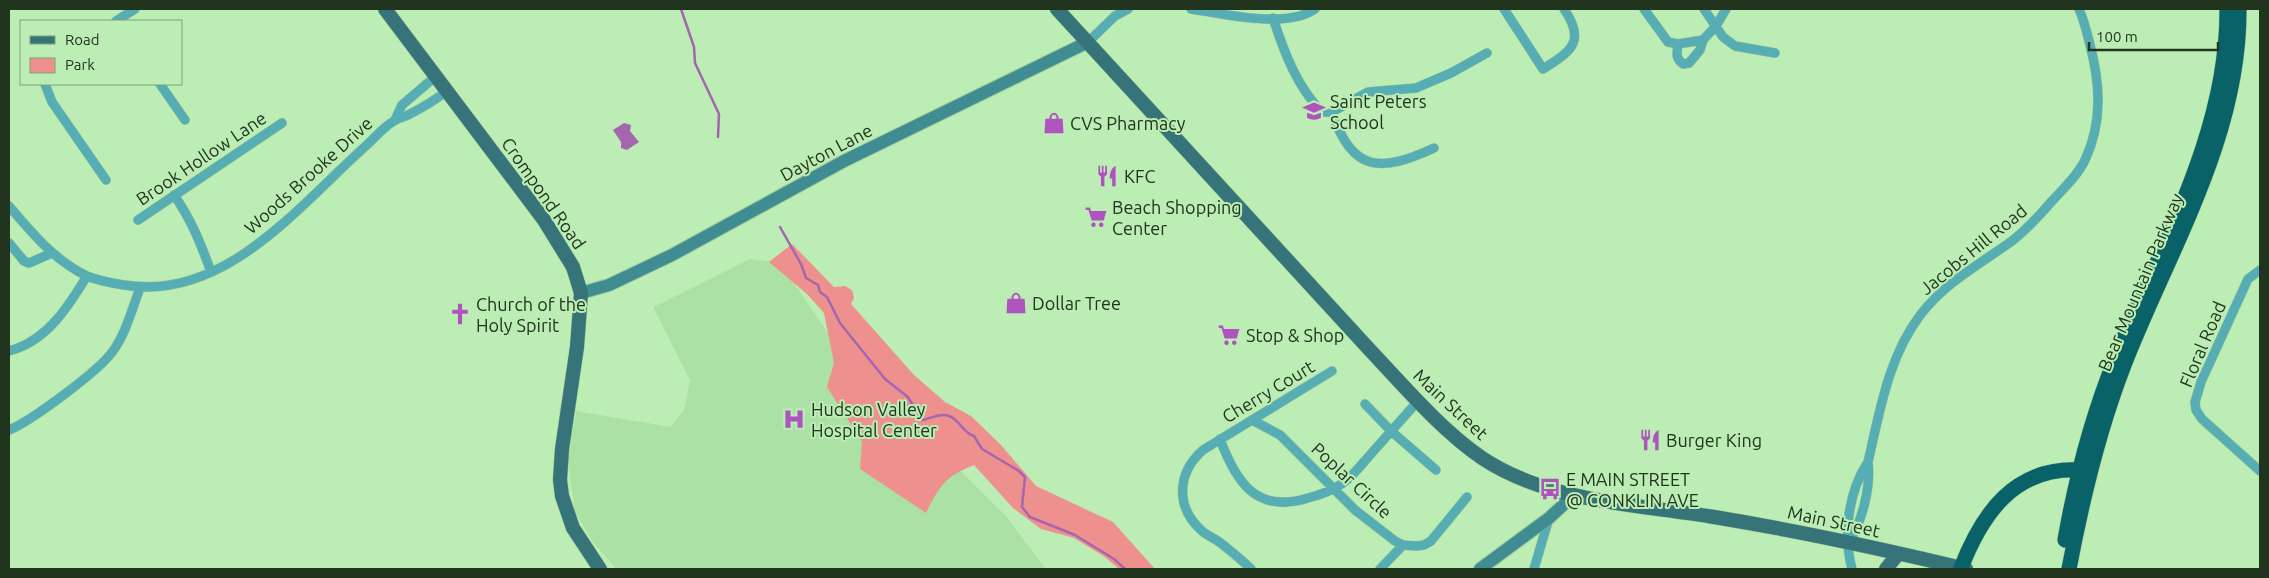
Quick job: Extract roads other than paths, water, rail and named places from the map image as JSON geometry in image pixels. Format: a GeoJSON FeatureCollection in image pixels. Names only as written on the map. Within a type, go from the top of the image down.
{"type":"FeatureCollection","features":[{"type":"Feature","properties":{"kind":"highway","name":"Bear Mountain Parkway"},"geometry":{"type":"LineString","coordinates":[[2059,569],[2079,470],[2112,366],[2177,214],[2205,140],[2222,71],[2227,9]]}},
{"type":"Feature","properties":{"kind":"highway","name":"Bear Mountain Parkway"},"geometry":{"type":"LineString","coordinates":[[2069,569],[2089,473],[2111,401],[2138,331],[2186,223],[2218,133],[2234,71],[2238,9]]}},
{"type":"Feature","properties":{"kind":"highway"},"geometry":{"type":"LineString","coordinates":[[1964,569],[1972,543],[1984,520],[1994,507],[2026,482],[2045,473],[2060,470],[2079,470]]}},
{"type":"Feature","properties":{"kind":"main road","name":"Crompond Road"},"geometry":{"type":"LineString","coordinates":[[385,9],[560,242],[573,267],[581,293],[577,347],[562,449],[560,480],[562,496],[573,528],[600,569]]}},
{"type":"Feature","properties":{"kind":"main road","name":"Main Street"},"geometry":{"type":"LineString","coordinates":[[1057,9],[1418,401],[1465,445],[1482,458],[1527,481],[1574,496],[1714,517],[1849,543],[1964,569]]}},
{"type":"Feature","properties":{"kind":"main road"},"geometry":{"type":"LineString","coordinates":[[1886,569],[1898,554]]}},
{"type":"Feature","properties":{"kind":"street"},"geometry":{"type":"LineString","coordinates":[[118,20],[135,9]]}},
{"type":"Feature","properties":{"kind":"street"},"geometry":{"type":"LineString","coordinates":[[1088,42],[1115,16],[1128,9]]}},
{"type":"Feature","properties":{"kind":"street"},"geometry":{"type":"LineString","coordinates":[[1191,9],[1273,18],[1286,18],[1306,14],[1315,9]]}},
{"type":"Feature","properties":{"kind":"street"},"geometry":{"type":"LineString","coordinates":[[1285,9],[1286,18]]}},
{"type":"Feature","properties":{"kind":"street"},"geometry":{"type":"LineString","coordinates":[[1504,9],[1543,69],[1572,48],[1576,39],[1574,23],[1564,9]]}},
{"type":"Feature","properties":{"kind":"street"},"geometry":{"type":"LineString","coordinates":[[1644,9],[1668,42],[1678,44],[1702,40]]}},
{"type":"Feature","properties":{"kind":"street"},"geometry":{"type":"LineString","coordinates":[[1704,9],[1723,37],[1735,46],[1775,53]]}},
{"type":"Feature","properties":{"kind":"street"},"geometry":{"type":"LineString","coordinates":[[1678,44],[1676,57],[1683,64],[1688,63],[1700,50],[1702,40],[1716,26],[1726,9]]}},
{"type":"Feature","properties":{"kind":"street","name":"Jacobs Hill Road"},"geometry":{"type":"LineString","coordinates":[[1852,569],[1846,527],[1860,475],[1868,462],[1892,364],[1904,340],[1920,315],[1937,294],[1954,280],[2013,240],[2036,220],[2073,178],[2085,160],[2094,132],[2099,103],[2098,74],[2079,9]]}},
{"type":"Feature","properties":{"kind":"street"},"geometry":{"type":"LineString","coordinates":[[1273,18],[1284,52],[1312,102],[1322,112],[1332,112],[1368,92],[1416,88],[1451,73],[1487,52]]}},
{"type":"Feature","properties":{"kind":"street","name":"Dayton Lane"},"geometry":{"type":"LineString","coordinates":[[581,293],[609,285],[664,259],[844,161],[1088,42]]}},
{"type":"Feature","properties":{"kind":"street","name":"Woods Brooke Drive"},"geometry":{"type":"LineString","coordinates":[[395,120],[402,105],[436,76]]}},
{"type":"Feature","properties":{"kind":"street"},"geometry":{"type":"LineString","coordinates":[[45,85],[52,102],[106,180]]}},
{"type":"Feature","properties":{"kind":"street"},"geometry":{"type":"LineString","coordinates":[[161,85],[186,120]]}},
{"type":"Feature","properties":{"kind":"street","name":"Woods Brooke Drive"},"geometry":{"type":"LineString","coordinates":[[9,206],[40,243],[87,276],[102,281],[140,288],[180,284],[198,279],[260,242],[290,218],[368,143],[395,120],[410,114],[447,91]]}},
{"type":"Feature","properties":{"kind":"street"},"geometry":{"type":"LineString","coordinates":[[1332,112],[1342,136],[1350,148],[1360,157],[1374,164],[1397,163],[1434,148]]}},
{"type":"Feature","properties":{"kind":"street","name":"Brook Hollow Lane"},"geometry":{"type":"LineString","coordinates":[[138,220],[282,123]]}},
{"type":"Feature","properties":{"kind":"street"},"geometry":{"type":"LineString","coordinates":[[174,195],[188,215],[198,235],[211,272]]}},
{"type":"Feature","properties":{"kind":"street"},"geometry":{"type":"LineString","coordinates":[[9,243],[24,261],[29,263],[52,253]]}},
{"type":"Feature","properties":{"kind":"street","name":"Floral Road"},"geometry":{"type":"LineString","coordinates":[[2260,270],[2248,279],[2201,382],[2195,402],[2196,410],[2202,419],[2260,471]]}},
{"type":"Feature","properties":{"kind":"street"},"geometry":{"type":"LineString","coordinates":[[9,351],[28,343],[55,322],[69,306],[87,276]]}},
{"type":"Feature","properties":{"kind":"street"},"geometry":{"type":"LineString","coordinates":[[9,430],[36,415],[102,363],[122,337],[140,288]]}},
{"type":"Feature","properties":{"kind":"street","name":"Cherry Court"},"geometry":{"type":"LineString","coordinates":[[1220,438],[1332,372]]}},
{"type":"Feature","properties":{"kind":"street"},"geometry":{"type":"LineString","coordinates":[[1251,569],[1221,543],[1202,531],[1192,519],[1182,496],[1185,471],[1195,457],[1220,438],[1229,462],[1242,482],[1257,496],[1266,500],[1291,502],[1317,495],[1335,487],[1355,472],[1418,401]]}},
{"type":"Feature","properties":{"kind":"street"},"geometry":{"type":"LineString","coordinates":[[1365,404],[1436,470]]}},
{"type":"Feature","properties":{"kind":"street","name":"Poplar Circle"},"geometry":{"type":"LineString","coordinates":[[1252,420],[1280,435],[1367,520],[1403,545]]}},
{"type":"Feature","properties":{"kind":"street"},"geometry":{"type":"LineString","coordinates":[[1480,569],[1550,518],[1574,496]]}},
{"type":"Feature","properties":{"kind":"street"},"geometry":{"type":"LineString","coordinates":[[1380,569],[1403,545],[1424,546],[1431,541],[1467,497]]}},
{"type":"Feature","properties":{"kind":"street"},"geometry":{"type":"LineString","coordinates":[[1534,569],[1550,518]]}},
{"type":"Feature","properties":{"kind":"waterway"},"geometry":{"type":"LineString","coordinates":[[681,9],[694,47],[695,63],[719,114],[718,137]]}},
{"type":"Feature","properties":{"kind":"waterway"},"geometry":{"type":"LineString","coordinates":[[780,227],[801,264],[806,278],[818,285],[820,292],[827,297],[840,323],[885,379],[908,397],[923,420],[941,415],[953,418],[974,436],[982,449],[1019,471],[1025,477],[1022,507],[1030,517],[1075,535],[1114,559],[1125,569]]}},
{"type":"Feature","properties":{"kind":"place","name":"Saint Peters School"},"geometry":{"type":"Point","coordinates":[1314,111]}},
{"type":"Feature","properties":{"kind":"place","name":"CVS Pharmacy"},"geometry":{"type":"Point","coordinates":[1054,123]}},
{"type":"Feature","properties":{"kind":"place","name":"KFC"},"geometry":{"type":"Point","coordinates":[1107,176]}},
{"type":"Feature","properties":{"kind":"place","name":"Beach Shopping Center"},"geometry":{"type":"Point","coordinates":[1096,217]}},
{"type":"Feature","properties":{"kind":"place","name":"Dollar Tree"},"geometry":{"type":"Point","coordinates":[1016,303]}},
{"type":"Feature","properties":{"kind":"place","name":"Church of the Holy Spirit"},"geometry":{"type":"Point","coordinates":[460,314]}},
{"type":"Feature","properties":{"kind":"place","name":"Stop & Shop"},"geometry":{"type":"Point","coordinates":[1229,335]}},
{"type":"Feature","properties":{"kind":"place","name":"Hudson Valley Hospital Center"},"geometry":{"type":"Point","coordinates":[794,419]}},
{"type":"Feature","properties":{"kind":"place","name":"Burger King"},"geometry":{"type":"Point","coordinates":[1650,440]}},
{"type":"Feature","properties":{"kind":"place","name":"E MAIN STREET @ CONKLIN AVE"},"geometry":{"type":"Point","coordinates":[1550,489]}}]}
